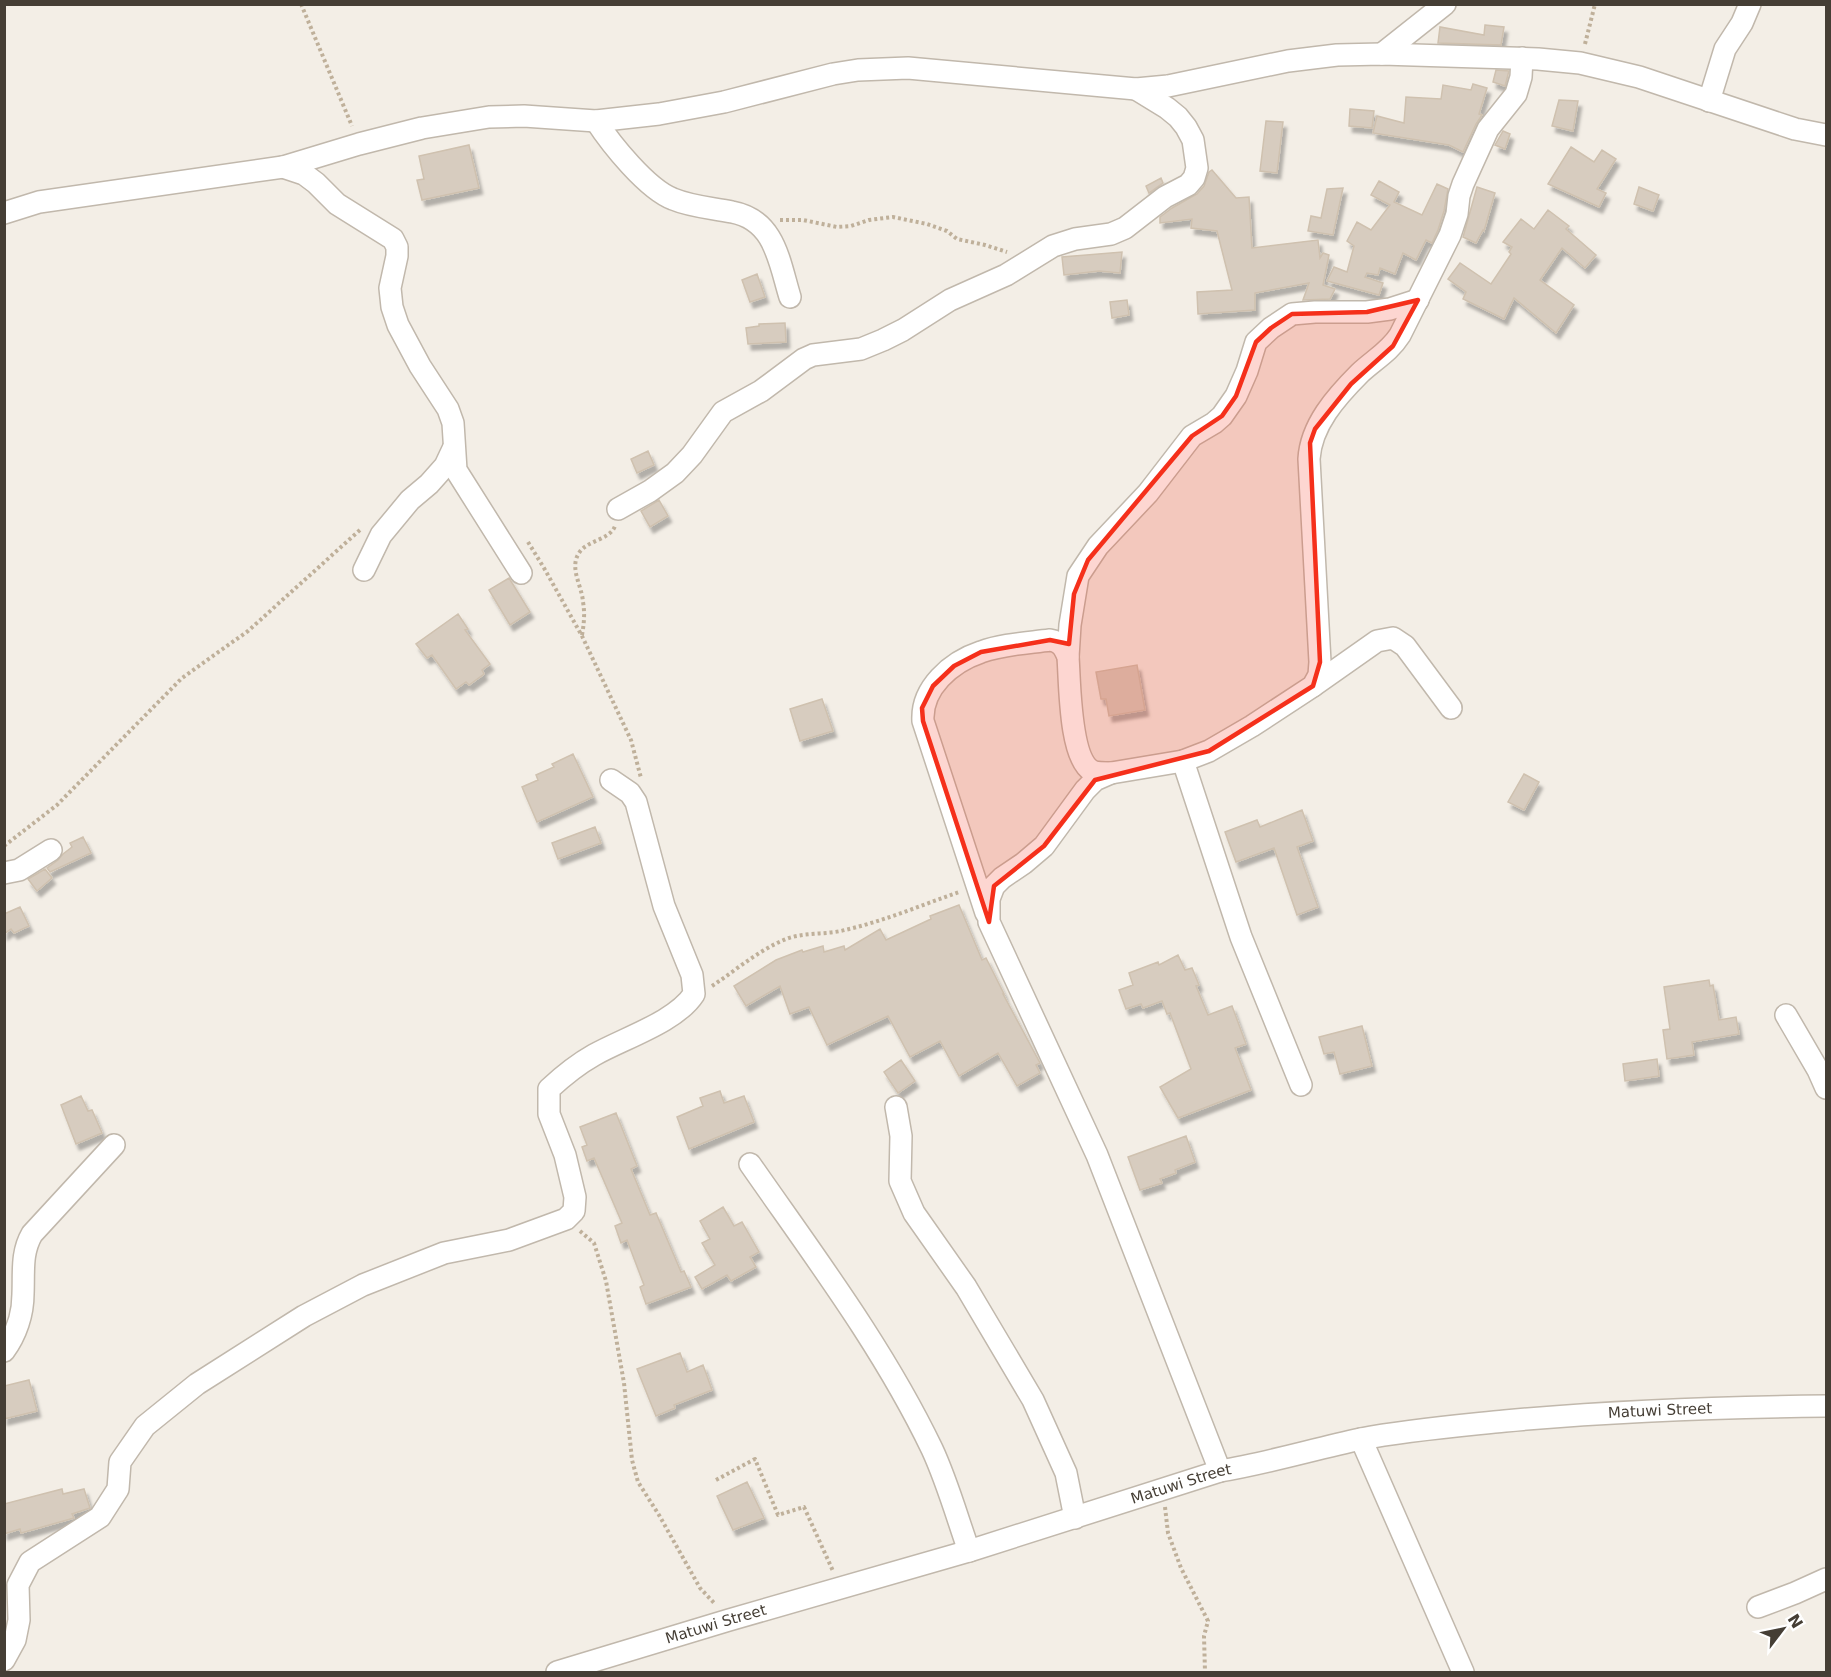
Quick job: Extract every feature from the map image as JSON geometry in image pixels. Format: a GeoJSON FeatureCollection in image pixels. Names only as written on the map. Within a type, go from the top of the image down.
{"type":"FeatureCollection","features":[{"type":"Feature","properties":{"kind":"street"},"geometry":{"type":"LineString","coordinates":[[1382,54],[1446,4]]}},
{"type":"Feature","properties":{"kind":"street"},"geometry":{"type":"LineString","coordinates":[[1709,101],[1725,49],[1742,23],[1750,4]]}},
{"type":"Feature","properties":{"kind":"street"},"geometry":{"type":"LineString","coordinates":[[4,213],[39,202],[284,167],[422,128],[489,117],[524,116],[596,121],[659,114],[724,102],[833,74],[884,68],[908,68],[1136,89],[1168,86],[1288,61],[1336,55],[1522,58],[1580,63],[1639,77],[1795,129],[1827,135]]}},
{"type":"Feature","properties":{"kind":"street"},"geometry":{"type":"LineString","coordinates":[[1313,686],[1319,675],[1320,662],[1310,443],[1315,429],[1351,384],[1393,346],[1450,235],[1457,214],[1462,184],[1488,129],[1516,94],[1521,77],[1522,58]]}},
{"type":"Feature","properties":{"kind":"street"},"geometry":{"type":"LineString","coordinates":[[618,509],[650,491],[675,473],[692,455],[723,412],[761,392],[804,359],[813,355],[861,349],[882,340],[903,330],[950,300],[1006,275],[1053,246],[1075,239],[1111,234],[1125,228],[1165,197],[1188,185],[1194,178],[1197,168],[1193,140],[1186,127],[1167,108],[1136,89]]}},
{"type":"Feature","properties":{"kind":"street"},"geometry":{"type":"LineString","coordinates":[[596,121],[623,157],[661,192],[673,199],[742,214],[752,219],[770,236],[790,297]]}},
{"type":"Feature","properties":{"kind":"street"},"geometry":{"type":"LineString","coordinates":[[284,167],[304,174],[337,204],[393,239],[397,247],[390,288],[392,307],[398,325],[420,366],[448,409],[453,423],[453,449],[460,480],[521,573]]}},
{"type":"Feature","properties":{"kind":"street"},"geometry":{"type":"LineString","coordinates":[[1110,773],[1093,771],[1085,765],[1074,738],[1068,657],[1070,625],[1078,576],[1098,546],[1148,493],[1192,436],[1222,416],[1236,396],[1256,342],[1271,328],[1292,314],[1367,312],[1390,309],[1418,300]]}},
{"type":"Feature","properties":{"kind":"street"},"geometry":{"type":"LineString","coordinates":[[364,570],[381,535],[410,500],[446,466],[453,449]]}},
{"type":"Feature","properties":{"kind":"street"},"geometry":{"type":"LineString","coordinates":[[989,922],[989,899],[994,886],[1036,854],[1095,780],[1110,773],[1183,761],[1209,751],[1252,726],[1377,641],[1393,638],[1405,646],[1451,708]]}},
{"type":"Feature","properties":{"kind":"street"},"geometry":{"type":"LineString","coordinates":[[1068,657],[1064,647],[1050,640],[981,652],[954,666],[933,686],[922,708],[923,721],[989,922],[1097,1155],[1220,1471]]}},
{"type":"Feature","properties":{"kind":"street"},"geometry":{"type":"LineString","coordinates":[[1183,761],[1241,937],[1301,1085]]}},
{"type":"Feature","properties":{"kind":"street"},"geometry":{"type":"LineString","coordinates":[[4,1660],[15,1640],[20,1620],[18,1585],[30,1562],[100,1517],[118,1489],[120,1462],[145,1426],[196,1383],[304,1316],[363,1285],[444,1253],[510,1240],[566,1219],[574,1211],[575,1197],[566,1155],[549,1114],[549,1089],[564,1075],[594,1055],[683,1008],[694,994],[692,975],[664,906],[640,814],[630,794],[611,780]]}},
{"type":"Feature","properties":{"kind":"street"},"geometry":{"type":"LineString","coordinates":[[4,873],[19,870],[51,850]]}},
{"type":"Feature","properties":{"kind":"street"},"geometry":{"type":"LineString","coordinates":[[1786,1015],[1827,1088]]}},
{"type":"Feature","properties":{"kind":"street"},"geometry":{"type":"LineString","coordinates":[[896,1107],[901,1136],[900,1181],[909,1203],[914,1214],[966,1287],[1032,1400],[1066,1473],[1075,1518]]}},
{"type":"Feature","properties":{"kind":"street"},"geometry":{"type":"LineString","coordinates":[[4,1351],[15,1333],[21,1312],[23,1257],[26,1244],[32,1234],[114,1145]]}},
{"type":"Feature","properties":{"kind":"street"},"geometry":{"type":"LineString","coordinates":[[750,1164],[854,1314],[891,1373],[932,1449],[946,1482],[969,1551]]}},
{"type":"Feature","properties":{"kind":"street","name":"Matuwi Street"},"geometry":{"type":"LineString","coordinates":[[557,1672],[969,1551],[1220,1471],[1254,1466],[1361,1439],[1456,1426],[1551,1417],[1680,1408],[1827,1406]]}},
{"type":"Feature","properties":{"kind":"street"},"geometry":{"type":"LineString","coordinates":[[1361,1439],[1463,1672]]}},
{"type":"Feature","properties":{"kind":"street"},"geometry":{"type":"LineString","coordinates":[[1758,1607],[1827,1579]]}},
{"type":"Feature","properties":{"kind":"path"},"geometry":{"type":"LineString","coordinates":[[301,4],[359,144]]}},
{"type":"Feature","properties":{"kind":"path"},"geometry":{"type":"LineString","coordinates":[[1580,63],[1595,4]]}},
{"type":"Feature","properties":{"kind":"path"},"geometry":{"type":"LineString","coordinates":[[752,219],[803,220],[837,227],[893,217],[927,224],[946,231],[957,239],[991,246],[1027,260]]}},
{"type":"Feature","properties":{"kind":"path"},"geometry":{"type":"LineString","coordinates":[[582,636],[584,605],[575,571],[575,562],[578,553],[586,546],[613,530],[615,524],[613,514],[618,509]]}},
{"type":"Feature","properties":{"kind":"path"},"geometry":{"type":"LineString","coordinates":[[4,846],[57,805],[182,678],[248,631],[363,528]]}},
{"type":"Feature","properties":{"kind":"path"},"geometry":{"type":"LineString","coordinates":[[526,540],[582,636],[631,740],[644,788],[644,802],[640,814]]}},
{"type":"Feature","properties":{"kind":"path"},"geometry":{"type":"LineString","coordinates":[[689,1002],[764,950],[787,939],[829,934],[853,928],[977,885]]}},
{"type":"Feature","properties":{"kind":"path"},"geometry":{"type":"LineString","coordinates":[[577,1228],[594,1243],[606,1281],[623,1372],[632,1460],[638,1482],[700,1588],[729,1620]]}},
{"type":"Feature","properties":{"kind":"path"},"geometry":{"type":"LineString","coordinates":[[716,1480],[755,1459],[778,1515],[804,1506],[840,1588]]}},
{"type":"Feature","properties":{"kind":"path"},"geometry":{"type":"LineString","coordinates":[[1163,1488],[1168,1533],[1181,1569],[1208,1621],[1204,1636],[1204,1672]]}},
{"type":"Feature","properties":{"kind":"highlighted area"},"geometry":{"type":"Polygon","coordinates":[[[1418,300],[1393,346],[1351,384],[1315,429],[1310,443],[1320,662],[1313,686],[1209,751],[1095,780],[1044,846],[994,886],[989,922],[923,721],[922,708],[933,686],[954,666],[981,652],[1050,640],[1069,644],[1074,594],[1088,560],[1192,436],[1222,416],[1236,396],[1256,342],[1271,328],[1292,314],[1367,312],[1418,300]]]}},
{"type":"Feature","properties":{"kind":"building"},"geometry":{"type":"Polygon","coordinates":[[[1485,25],[1504,27],[1501,45],[1438,43],[1440,27],[1484,35],[1485,25]]]}},
{"type":"Feature","properties":{"kind":"building"},"geometry":{"type":"Polygon","coordinates":[[[1496,70],[1509,71],[1505,86],[1493,82],[1496,70]]]}},
{"type":"Feature","properties":{"kind":"building"},"geometry":{"type":"Polygon","coordinates":[[[1473,84],[1487,88],[1479,114],[1482,115],[1463,152],[1449,145],[1373,133],[1377,116],[1404,123],[1406,97],[1441,99],[1443,85],[1471,90],[1473,84]]]}},
{"type":"Feature","properties":{"kind":"building"},"geometry":{"type":"Polygon","coordinates":[[[1559,100],[1578,101],[1573,131],[1552,126],[1559,100]]]}},
{"type":"Feature","properties":{"kind":"building"},"geometry":{"type":"Polygon","coordinates":[[[1350,109],[1374,111],[1372,128],[1349,126],[1350,109]]]}},
{"type":"Feature","properties":{"kind":"building"},"geometry":{"type":"Polygon","coordinates":[[[1266,121],[1283,122],[1277,173],[1260,171],[1266,121]]]}},
{"type":"Feature","properties":{"kind":"building"},"geometry":{"type":"Polygon","coordinates":[[[1503,131],[1510,134],[1505,149],[1495,145],[1503,131]]]}},
{"type":"Feature","properties":{"kind":"building"},"geometry":{"type":"Polygon","coordinates":[[[469,145],[479,188],[422,200],[417,180],[424,179],[419,156],[469,145]]]}},
{"type":"Feature","properties":{"kind":"building"},"geometry":{"type":"Polygon","coordinates":[[[1571,147],[1594,162],[1602,150],[1616,159],[1597,189],[1606,193],[1599,207],[1548,184],[1571,147]]]}},
{"type":"Feature","properties":{"kind":"building"},"geometry":{"type":"Polygon","coordinates":[[[1212,170],[1236,198],[1249,197],[1252,248],[1318,240],[1320,258],[1323,253],[1329,255],[1323,285],[1335,289],[1330,299],[1303,300],[1309,283],[1255,293],[1255,310],[1198,314],[1197,292],[1232,290],[1217,231],[1191,228],[1192,219],[1160,223],[1160,217],[1197,194],[1212,170]]]}},
{"type":"Feature","properties":{"kind":"building"},"geometry":{"type":"Polygon","coordinates":[[[1161,178],[1163,183],[1149,193],[1146,186],[1161,178]]]}},
{"type":"Feature","properties":{"kind":"building"},"geometry":{"type":"Polygon","coordinates":[[[1379,181],[1399,192],[1394,202],[1422,215],[1437,184],[1448,189],[1438,230],[1432,243],[1426,240],[1416,260],[1403,253],[1395,274],[1380,268],[1378,275],[1367,273],[1365,277],[1383,283],[1379,295],[1327,281],[1334,267],[1347,272],[1354,246],[1347,241],[1357,222],[1371,230],[1390,205],[1371,195],[1379,181]]]}},
{"type":"Feature","properties":{"kind":"building"},"geometry":{"type":"Polygon","coordinates":[[[1477,187],[1495,193],[1484,231],[1476,243],[1463,237],[1477,187]]]}},
{"type":"Feature","properties":{"kind":"building"},"geometry":{"type":"Polygon","coordinates":[[[1639,187],[1659,195],[1653,211],[1634,204],[1639,187]]]}},
{"type":"Feature","properties":{"kind":"building"},"geometry":{"type":"Polygon","coordinates":[[[1343,188],[1333,235],[1308,231],[1311,216],[1321,218],[1327,189],[1343,188]]]}},
{"type":"Feature","properties":{"kind":"building"},"geometry":{"type":"Polygon","coordinates":[[[1548,210],[1569,226],[1566,229],[1596,255],[1585,268],[1562,248],[1540,280],[1574,305],[1556,333],[1514,298],[1504,319],[1463,299],[1466,292],[1448,279],[1460,263],[1491,284],[1511,254],[1509,252],[1512,247],[1503,242],[1521,219],[1534,229],[1548,210]]]}},
{"type":"Feature","properties":{"kind":"building"},"geometry":{"type":"Polygon","coordinates":[[[1122,252],[1120,273],[1099,271],[1064,275],[1062,257],[1122,252]]]}},
{"type":"Feature","properties":{"kind":"building"},"geometry":{"type":"Polygon","coordinates":[[[757,274],[765,297],[750,302],[742,280],[757,274]]]}},
{"type":"Feature","properties":{"kind":"building"},"geometry":{"type":"Polygon","coordinates":[[[1127,300],[1129,315],[1112,318],[1110,302],[1127,300]]]}},
{"type":"Feature","properties":{"kind":"building"},"geometry":{"type":"Polygon","coordinates":[[[785,323],[786,342],[748,344],[746,328],[759,326],[759,324],[785,323]]]}},
{"type":"Feature","properties":{"kind":"building"},"geometry":{"type":"Polygon","coordinates":[[[648,451],[654,465],[637,473],[631,459],[648,451]]]}},
{"type":"Feature","properties":{"kind":"building"},"geometry":{"type":"Polygon","coordinates":[[[659,500],[668,516],[650,527],[641,511],[659,500]]]}},
{"type":"Feature","properties":{"kind":"building"},"geometry":{"type":"Polygon","coordinates":[[[509,578],[530,612],[510,625],[489,590],[509,578]]]}},
{"type":"Feature","properties":{"kind":"building"},"geometry":{"type":"Polygon","coordinates":[[[458,614],[468,629],[465,630],[490,664],[482,670],[484,674],[469,685],[466,682],[456,689],[432,655],[427,658],[416,644],[458,614]]]}},
{"type":"Feature","properties":{"kind":"building"},"geometry":{"type":"Polygon","coordinates":[[[1137,665],[1145,710],[1109,716],[1106,699],[1101,699],[1096,672],[1137,665]]]}},
{"type":"Feature","properties":{"kind":"building"},"geometry":{"type":"Polygon","coordinates":[[[822,699],[833,731],[800,741],[790,709],[822,699]]]}},
{"type":"Feature","properties":{"kind":"building"},"geometry":{"type":"Polygon","coordinates":[[[573,754],[593,797],[537,822],[522,787],[538,780],[536,775],[554,767],[552,764],[573,754]]]}},
{"type":"Feature","properties":{"kind":"building"},"geometry":{"type":"Polygon","coordinates":[[[1524,774],[1539,782],[1524,810],[1508,802],[1524,774]]]}},
{"type":"Feature","properties":{"kind":"building"},"geometry":{"type":"Polygon","coordinates":[[[1302,810],[1313,841],[1297,847],[1318,907],[1297,915],[1274,848],[1236,862],[1225,832],[1257,820],[1260,827],[1302,810]]]}},
{"type":"Feature","properties":{"kind":"building"},"geometry":{"type":"Polygon","coordinates":[[[595,827],[601,843],[558,859],[552,843],[595,827]]]}},
{"type":"Feature","properties":{"kind":"building"},"geometry":{"type":"Polygon","coordinates":[[[83,837],[91,853],[50,872],[47,868],[72,847],[70,843],[83,837]]]}},
{"type":"Feature","properties":{"kind":"building"},"geometry":{"type":"Polygon","coordinates":[[[45,869],[52,878],[37,891],[28,879],[45,869]]]}},
{"type":"Feature","properties":{"kind":"building"},"geometry":{"type":"Polygon","coordinates":[[[959,905],[982,960],[986,958],[1040,1063],[1036,1065],[1040,1073],[1017,1086],[998,1053],[959,1076],[940,1041],[910,1057],[888,1016],[827,1045],[809,1007],[790,1014],[780,986],[746,1006],[734,986],[776,960],[802,950],[803,952],[823,946],[824,952],[844,946],[845,950],[880,929],[886,940],[931,919],[930,916],[959,905]]]}},
{"type":"Feature","properties":{"kind":"building"},"geometry":{"type":"Polygon","coordinates":[[[20,907],[29,926],[14,933],[11,929],[4,934],[4,914],[20,907]]]}},
{"type":"Feature","properties":{"kind":"building"},"geometry":{"type":"Polygon","coordinates":[[[1178,955],[1185,970],[1192,968],[1199,985],[1196,986],[1208,1015],[1232,1006],[1246,1044],[1235,1048],[1251,1090],[1178,1118],[1160,1087],[1191,1069],[1170,1013],[1167,1014],[1162,1001],[1143,1008],[1141,1004],[1126,1009],[1119,990],[1133,985],[1129,973],[1158,962],[1159,965],[1178,955]]]}},
{"type":"Feature","properties":{"kind":"building"},"geometry":{"type":"Polygon","coordinates":[[[1709,980],[1710,986],[1713,985],[1719,1020],[1736,1017],[1739,1034],[1692,1042],[1694,1055],[1667,1059],[1663,1030],[1670,1029],[1664,987],[1709,980]]]}},
{"type":"Feature","properties":{"kind":"building"},"geometry":{"type":"Polygon","coordinates":[[[1362,1026],[1372,1066],[1340,1074],[1334,1052],[1324,1054],[1319,1037],[1362,1026]]]}},
{"type":"Feature","properties":{"kind":"building"},"geometry":{"type":"Polygon","coordinates":[[[1657,1059],[1659,1076],[1625,1081],[1623,1064],[1657,1059]]]}},
{"type":"Feature","properties":{"kind":"building"},"geometry":{"type":"Polygon","coordinates":[[[901,1060],[915,1081],[898,1093],[884,1072],[901,1060]]]}},
{"type":"Feature","properties":{"kind":"building"},"geometry":{"type":"Polygon","coordinates":[[[720,1091],[724,1103],[744,1096],[754,1122],[689,1149],[677,1117],[703,1106],[700,1098],[720,1091]]]}},
{"type":"Feature","properties":{"kind":"building"},"geometry":{"type":"Polygon","coordinates":[[[81,1096],[88,1111],[92,1110],[102,1133],[76,1144],[61,1105],[81,1096]]]}},
{"type":"Feature","properties":{"kind":"building"},"geometry":{"type":"Polygon","coordinates":[[[616,1113],[637,1166],[631,1169],[650,1215],[656,1213],[681,1272],[684,1271],[691,1287],[646,1304],[640,1287],[644,1285],[627,1240],[621,1243],[615,1226],[622,1223],[594,1158],[587,1161],[582,1147],[587,1145],[580,1127],[616,1113]]]}},
{"type":"Feature","properties":{"kind":"building"},"geometry":{"type":"Polygon","coordinates":[[[1186,1136],[1195,1162],[1160,1179],[1162,1183],[1140,1190],[1128,1157],[1186,1136]]]}},
{"type":"Feature","properties":{"kind":"building"},"geometry":{"type":"Polygon","coordinates":[[[723,1207],[734,1226],[742,1222],[759,1252],[750,1257],[756,1267],[731,1281],[727,1275],[702,1289],[695,1277],[715,1265],[702,1243],[710,1239],[700,1221],[723,1207]]]}},
{"type":"Feature","properties":{"kind":"building"},"geometry":{"type":"Polygon","coordinates":[[[680,1353],[687,1372],[703,1365],[712,1390],[674,1405],[675,1408],[656,1416],[637,1369],[680,1353]]]}},
{"type":"Feature","properties":{"kind":"building"},"geometry":{"type":"Polygon","coordinates":[[[29,1380],[37,1411],[4,1419],[4,1386],[29,1380]]]}},
{"type":"Feature","properties":{"kind":"building"},"geometry":{"type":"Polygon","coordinates":[[[747,1482],[764,1518],[733,1530],[717,1496],[747,1482]]]}},
{"type":"Feature","properties":{"kind":"building"},"geometry":{"type":"Polygon","coordinates":[[[62,1489],[63,1494],[84,1489],[90,1508],[72,1514],[74,1518],[21,1533],[20,1529],[4,1534],[4,1504],[62,1489]]]}}]}
